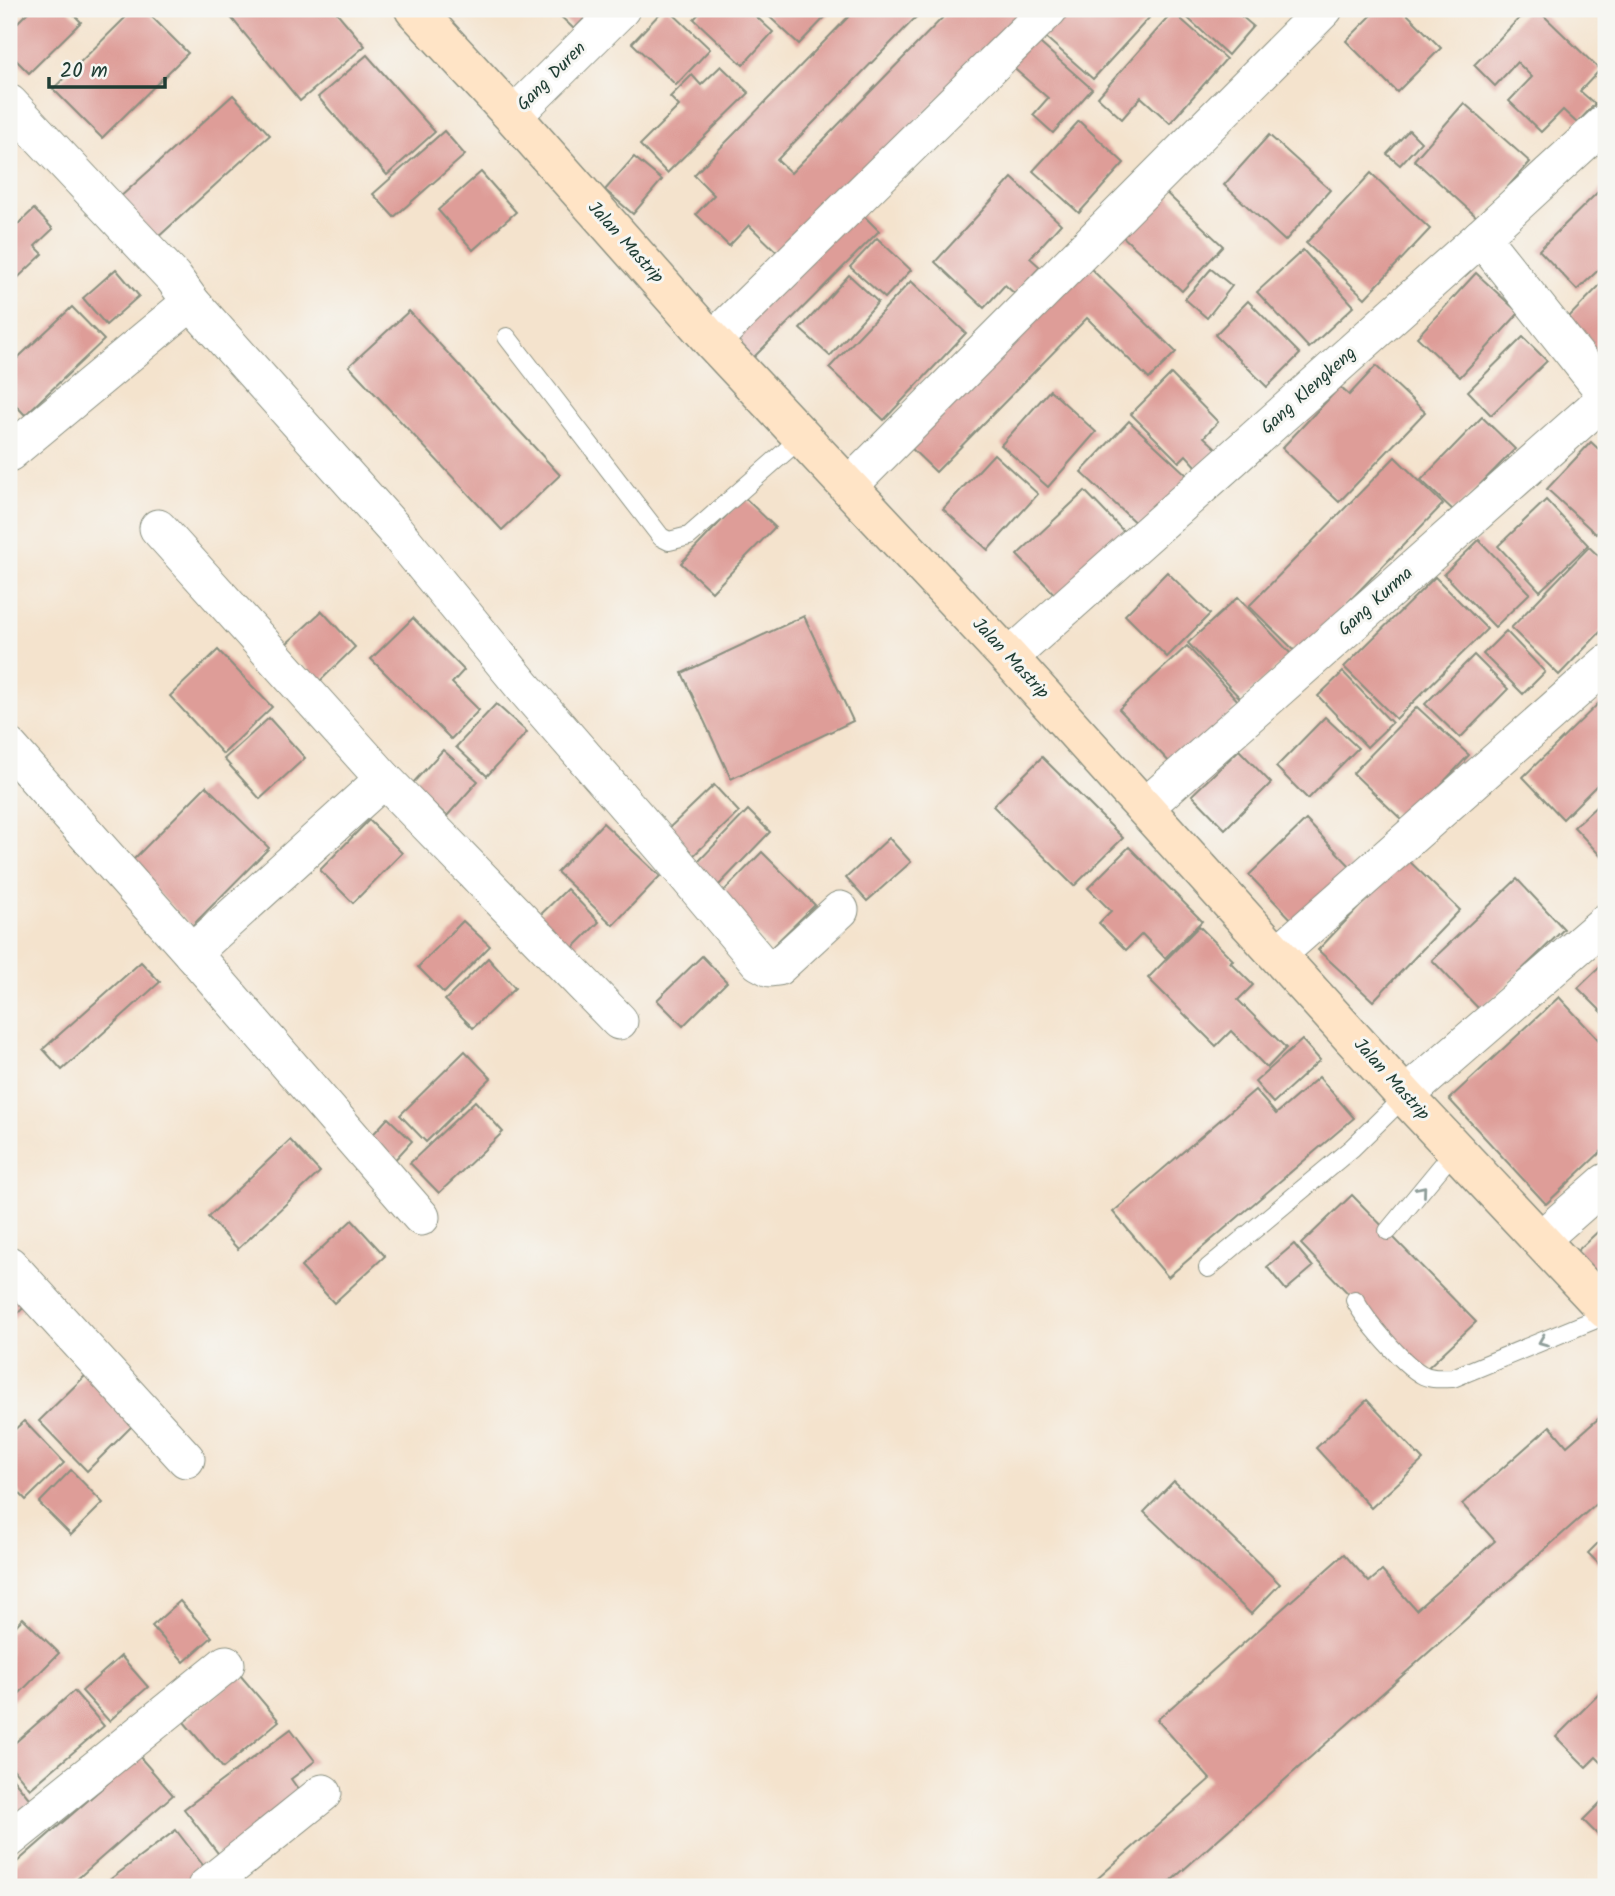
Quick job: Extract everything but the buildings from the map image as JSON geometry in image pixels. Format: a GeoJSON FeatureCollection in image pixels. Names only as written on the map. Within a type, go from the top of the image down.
{"type":"FeatureCollection","features":[{"type":"Feature","properties":{"kind":"main road","name":"Jalan Mastrip"},"geometry":{"type":"LineString","coordinates":[[414,9],[513,116],[712,341],[1009,658],[1405,1096],[1541,1239],[1606,1313]]}},
{"type":"Feature","properties":{"kind":"street","name":"Gang Duren"},"geometry":{"type":"LineString","coordinates":[[513,116],[621,9]]}},
{"type":"Feature","properties":{"kind":"street"},"geometry":{"type":"LineString","coordinates":[[712,341],[1049,9]]}},
{"type":"Feature","properties":{"kind":"street"},"geometry":{"type":"LineString","coordinates":[[848,487],[1324,9]]}},
{"type":"Feature","properties":{"kind":"street"},"geometry":{"type":"LineString","coordinates":[[9,103],[173,277],[191,302],[393,528],[526,690],[759,962],[770,968],[778,967],[840,910]]}},
{"type":"Feature","properties":{"kind":"street","name":"Gang Klengkeng"},"geometry":{"type":"LineString","coordinates":[[1009,658],[1606,122]]}},
{"type":"Feature","properties":{"kind":"street"},"geometry":{"type":"LineString","coordinates":[[1481,237],[1606,396]]}},
{"type":"Feature","properties":{"kind":"street"},"geometry":{"type":"LineString","coordinates":[[9,453],[191,302]]}},
{"type":"Feature","properties":{"kind":"street","name":"Gang Kurma"},"geometry":{"type":"LineString","coordinates":[[1145,807],[1606,396]]}},
{"type":"Feature","properties":{"kind":"street"},"geometry":{"type":"LineString","coordinates":[[158,528],[384,779],[619,1021]]}},
{"type":"Feature","properties":{"kind":"street"},"geometry":{"type":"LineString","coordinates":[[1278,954],[1606,664]]}},
{"type":"Feature","properties":{"kind":"street"},"geometry":{"type":"LineString","coordinates":[[9,747],[421,1217]]}},
{"type":"Feature","properties":{"kind":"street"},"geometry":{"type":"LineString","coordinates":[[192,953],[384,779]]}},
{"type":"Feature","properties":{"kind":"street"},"geometry":{"type":"LineString","coordinates":[[1405,1096],[1606,922]]}},
{"type":"Feature","properties":{"kind":"street"},"geometry":{"type":"LineString","coordinates":[[1541,1239],[1606,1182]]}},
{"type":"Feature","properties":{"kind":"street"},"geometry":{"type":"LineString","coordinates":[[9,1265],[186,1459]]}},
{"type":"Feature","properties":{"kind":"street"},"geometry":{"type":"LineString","coordinates":[[9,1839],[226,1664]]}},
{"type":"Feature","properties":{"kind":"street"},"geometry":{"type":"LineString","coordinates":[[206,1887],[323,1793]]}},
{"type":"Feature","properties":{"kind":"lane"},"geometry":{"type":"LineString","coordinates":[[507,338],[661,537],[668,541],[689,536],[802,437]]}},
{"type":"Feature","properties":{"kind":"lane"},"geometry":{"type":"LineString","coordinates":[[1208,1268],[1352,1148],[1405,1096]]}},
{"type":"Feature","properties":{"kind":"lane"},"geometry":{"type":"LineString","coordinates":[[1388,1231],[1455,1150]]}},
{"type":"Feature","properties":{"kind":"lane"},"geometry":{"type":"LineString","coordinates":[[1355,1300],[1363,1316],[1378,1333],[1419,1373],[1432,1378],[1453,1378],[1606,1313]]}}]}
